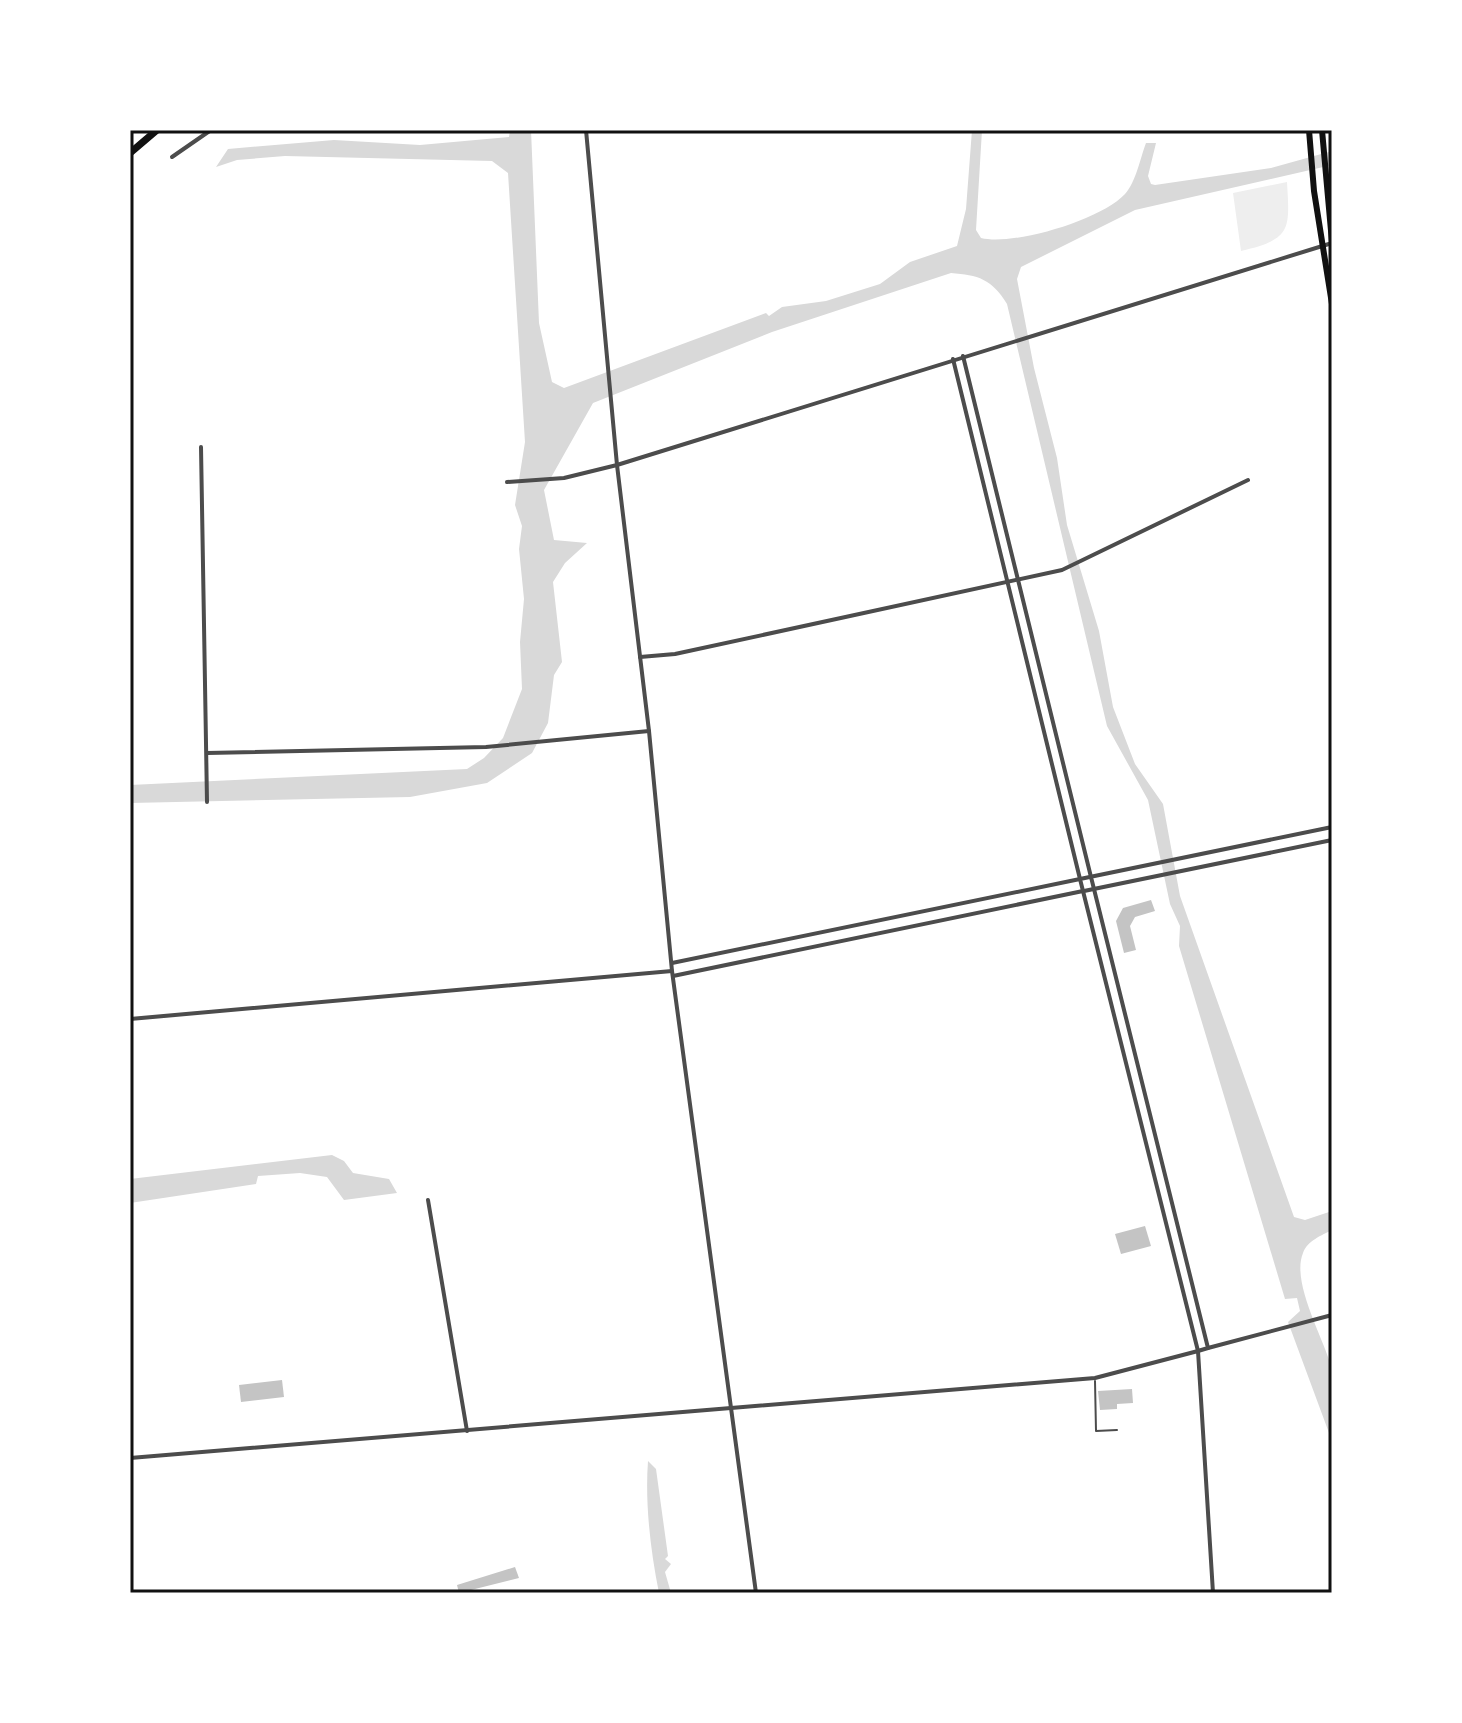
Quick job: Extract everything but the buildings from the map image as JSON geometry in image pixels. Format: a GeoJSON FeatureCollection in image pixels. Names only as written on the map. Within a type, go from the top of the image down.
{"type":"FeatureCollection","features":[{"type":"Feature","properties":{"kind":"highway"},"geometry":{"type":"LineString","coordinates":[[130,153],[157,130]]}},
{"type":"Feature","properties":{"kind":"main road"},"geometry":{"type":"LineString","coordinates":[[1309,130],[1321,245],[1332,304]]}},
{"type":"Feature","properties":{"kind":"main road"},"geometry":{"type":"LineString","coordinates":[[1322,130],[1332,242]]}},
{"type":"Feature","properties":{"kind":"street"},"geometry":{"type":"LineString","coordinates":[[172,157],[211,130]]}},
{"type":"Feature","properties":{"kind":"street"},"geometry":{"type":"LineString","coordinates":[[586,130],[617,465],[649,731],[673,974],[756,1593]]}},
{"type":"Feature","properties":{"kind":"street"},"geometry":{"type":"LineString","coordinates":[[507,482],[564,478],[617,465],[1332,242]]}},
{"type":"Feature","properties":{"kind":"street"},"geometry":{"type":"LineString","coordinates":[[963,356],[1208,1348]]}},
{"type":"Feature","properties":{"kind":"street"},"geometry":{"type":"LineString","coordinates":[[953,359],[1198,1351],[1213,1593]]}},
{"type":"Feature","properties":{"kind":"street"},"geometry":{"type":"LineString","coordinates":[[201,447],[207,802]]}},
{"type":"Feature","properties":{"kind":"street"},"geometry":{"type":"LineString","coordinates":[[640,657],[675,654],[1062,570],[1248,480]]}},
{"type":"Feature","properties":{"kind":"street"},"geometry":{"type":"LineString","coordinates":[[207,753],[486,747],[649,731]]}},
{"type":"Feature","properties":{"kind":"street"},"geometry":{"type":"LineString","coordinates":[[672,963],[1332,827]]}},
{"type":"Feature","properties":{"kind":"street"},"geometry":{"type":"LineString","coordinates":[[130,1019],[673,974],[1332,840]]}},
{"type":"Feature","properties":{"kind":"street"},"geometry":{"type":"LineString","coordinates":[[428,1200],[467,1431]]}},
{"type":"Feature","properties":{"kind":"street"},"geometry":{"type":"LineString","coordinates":[[133,1458],[1095,1378],[1332,1315]]}},
{"type":"Feature","properties":{"kind":"lane"},"geometry":{"type":"LineString","coordinates":[[1095,1378],[1096,1431],[1117,1430]]}},
{"type":"Feature","properties":{"kind":"shaded area"},"geometry":{"type":"Polygon","coordinates":[[[510,130],[531,130],[539,323],[552,382],[564,388],[766,313],[769,316],[782,307],[826,301],[880,284],[910,262],[957,246],[966,209],[972,130],[982,130],[976,230],[981,238],[996,239],[1056,229],[1113,204],[1132,183],[1146,143],[1156,143],[1148,176],[1151,184],[1155,185],[1271,168],[1332,151],[1332,165],[1135,210],[1021,267],[1017,279],[1034,368],[1057,458],[1067,525],[1099,631],[1113,707],[1135,764],[1163,804],[1180,896],[1294,1217],[1305,1220],[1332,1211],[1332,1230],[1308,1245],[1300,1265],[1304,1294],[1333,1375],[1332,1441],[1288,1322],[1300,1311],[1297,1298],[1285,1299],[1179,946],[1180,926],[1170,904],[1148,800],[1107,726],[1007,304],[996,289],[984,280],[951,273],[772,332],[593,403],[544,490],[554,540],[587,543],[565,563],[553,582],[562,662],[554,675],[548,723],[532,753],[487,783],[410,797],[130,803],[130,785],[467,769],[484,758],[503,738],[522,689],[520,642],[524,599],[519,549],[522,526],[515,505],[525,442],[508,173],[492,161],[285,156],[237,160],[216,167],[228,149],[334,140],[420,145],[509,137],[510,130]]]}},
{"type":"Feature","properties":{"kind":"shaded area"},"geometry":{"type":"Polygon","coordinates":[[[1287,182],[1288,212],[1284,230],[1270,242],[1241,251],[1233,193],[1287,182]]]}},
{"type":"Feature","properties":{"kind":"shaded area"},"geometry":{"type":"Polygon","coordinates":[[[332,1155],[344,1161],[353,1173],[389,1179],[397,1193],[344,1200],[327,1177],[300,1173],[258,1176],[256,1184],[130,1203],[130,1179],[332,1155]]]}},
{"type":"Feature","properties":{"kind":"shaded area"},"geometry":{"type":"Polygon","coordinates":[[[648,1461],[656,1469],[668,1556],[665,1559],[671,1564],[665,1572],[671,1593],[659,1593],[656,1576],[648,1509],[648,1461]]]}}]}
